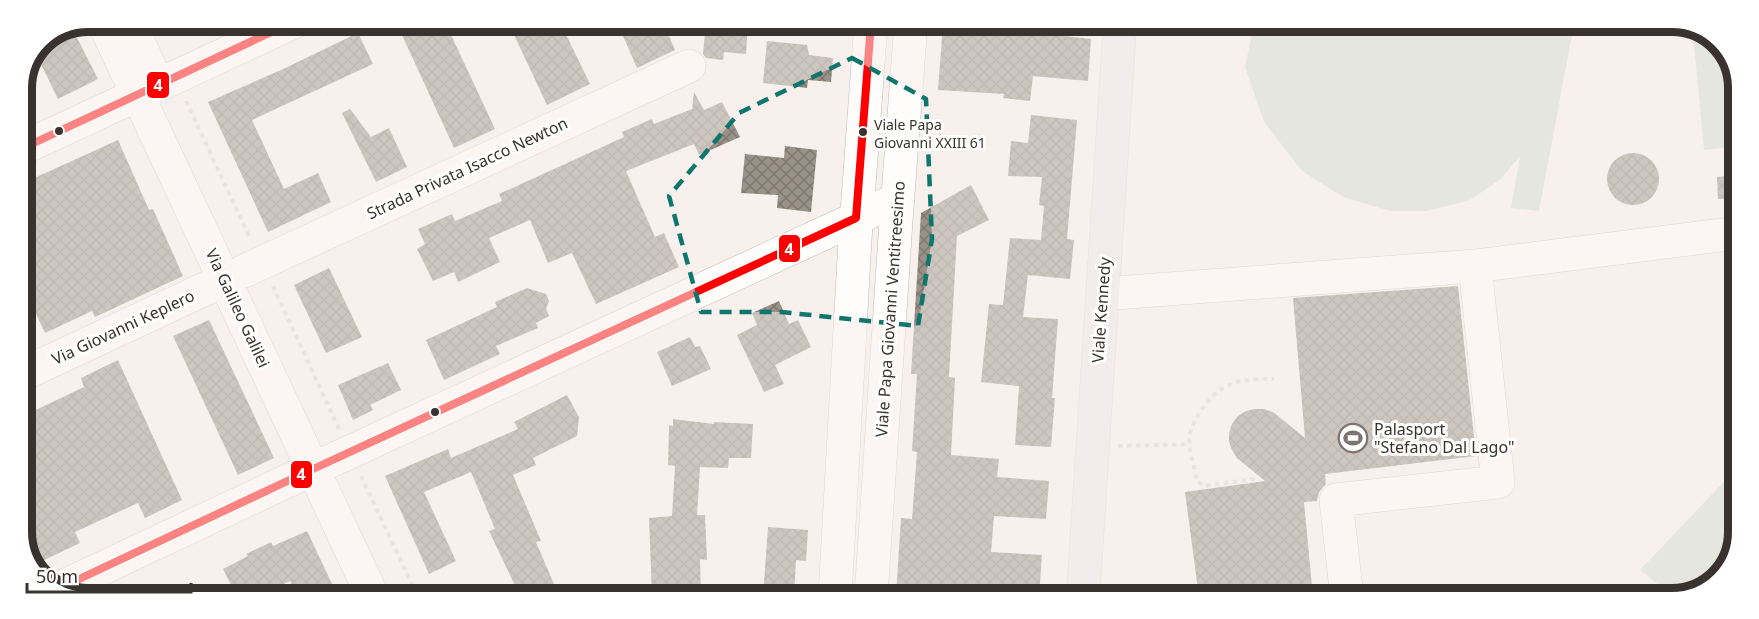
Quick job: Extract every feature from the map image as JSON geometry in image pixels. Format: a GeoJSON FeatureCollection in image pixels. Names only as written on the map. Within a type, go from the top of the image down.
{"type":"FeatureCollection","features":[{"type":"Feature","properties":{"kind":"main road","name":"Viale Kennedy"},"geometry":{"type":"LineString","coordinates":[[1084,588],[1119,32]]}},
{"type":"Feature","properties":{"kind":"street","name":"Via Galileo Galilei"},"geometry":{"type":"LineString","coordinates":[[112,32],[160,91]]}},
{"type":"Feature","properties":{"kind":"street","name":"Via Galileo Galilei"},"geometry":{"type":"LineString","coordinates":[[134,32],[336,457],[392,588]]}},
{"type":"Feature","properties":{"kind":"street"},"geometry":{"type":"LineString","coordinates":[[32,144],[160,91],[254,32]]}},
{"type":"Feature","properties":{"kind":"street"},"geometry":{"type":"LineString","coordinates":[[835,588],[856,218],[870,32]]}},
{"type":"Feature","properties":{"kind":"street","name":"Viale Papa Giovanni Ventitreesimo"},"geometry":{"type":"LineString","coordinates":[[872,588],[910,32]]}},
{"type":"Feature","properties":{"kind":"street","name":"Strada Privata Isacco Newton"},"geometry":{"type":"LineString","coordinates":[[248,269],[689,66]]}},
{"type":"Feature","properties":{"kind":"street"},"geometry":{"type":"LineString","coordinates":[[68,584],[336,457],[898,199]]}},
{"type":"Feature","properties":{"kind":"street"},"geometry":{"type":"LineString","coordinates":[[1102,294],[1476,266],[1727,234]]}},
{"type":"Feature","properties":{"kind":"street"},"geometry":{"type":"LineString","coordinates":[[1346,588],[1336,500],[1498,482],[1476,266]]}},
{"type":"Feature","properties":{"kind":"street","name":"Via Giovanni Keplero"},"geometry":{"type":"LineString","coordinates":[[32,370],[248,269]]}},
{"type":"Feature","properties":{"kind":"street","name":"Via Galileo Galilei"},"geometry":{"type":"LineString","coordinates":[[336,457],[370,588]]}},
{"type":"Feature","properties":{"kind":"path"},"geometry":{"type":"LineString","coordinates":[[160,91],[248,269],[336,457],[413,588]]}},
{"type":"Feature","properties":{"kind":"path"},"geometry":{"type":"LineString","coordinates":[[1255,479],[1203,486],[1200,484],[1197,481],[1190,435],[1204,405],[1217,391],[1245,379],[1274,379]]}},
{"type":"Feature","properties":{"kind":"path"},"geometry":{"type":"LineString","coordinates":[[1115,447],[1190,444]]}},
{"type":"Feature","properties":{"kind":"highlighted area"},"geometry":{"type":"Polygon","coordinates":[[[852,58],[926,99],[932,239],[918,326],[781,312],[701,312],[669,196],[739,113],[852,58]]]}},
{"type":"Feature","properties":{"kind":"green space"},"geometry":{"type":"Polygon","coordinates":[[[1252,32],[1573,32],[1539,211],[1511,208],[1520,156],[1501,179],[1470,200],[1427,211],[1390,211],[1343,197],[1302,171],[1264,122],[1245,67],[1252,32]]]}},
{"type":"Feature","properties":{"kind":"green space"},"geometry":{"type":"Polygon","coordinates":[[[1693,36],[1706,43],[1716,53],[1725,69],[1727,83],[1727,148],[1704,150],[1693,36]]]}},
{"type":"Feature","properties":{"kind":"green space"},"geometry":{"type":"Polygon","coordinates":[[[1728,477],[1727,539],[1725,550],[1714,569],[1690,585],[1672,588],[1663,588],[1640,570],[1728,477]]]}},
{"type":"Feature","properties":{"kind":"building"},"geometry":{"type":"Polygon","coordinates":[[[401,32],[450,32],[495,129],[454,148],[401,32]]]}},
{"type":"Feature","properties":{"kind":"building"},"geometry":{"type":"Polygon","coordinates":[[[513,32],[565,32],[590,84],[547,105],[513,32]]]}},
{"type":"Feature","properties":{"kind":"building"},"geometry":{"type":"Polygon","coordinates":[[[621,32],[667,32],[675,50],[637,68],[621,32]]]}},
{"type":"Feature","properties":{"kind":"building"},"geometry":{"type":"Polygon","coordinates":[[[705,32],[747,32],[746,54],[724,52],[723,60],[706,58],[703,54],[705,32]]]}},
{"type":"Feature","properties":{"kind":"building"},"geometry":{"type":"Polygon","coordinates":[[[942,32],[1037,32],[1091,39],[1088,81],[1033,76],[1030,101],[1003,98],[1004,94],[938,90],[942,32]]]}},
{"type":"Feature","properties":{"kind":"building"},"geometry":{"type":"Polygon","coordinates":[[[75,33],[98,79],[58,99],[39,60],[56,41],[75,33]]]}},
{"type":"Feature","properties":{"kind":"building"},"geometry":{"type":"Polygon","coordinates":[[[358,33],[373,64],[252,120],[284,189],[318,173],[331,202],[268,232],[208,102],[358,33]]]}},
{"type":"Feature","properties":{"kind":"building"},"geometry":{"type":"Polygon","coordinates":[[[767,41],[807,45],[809,55],[833,58],[831,82],[808,80],[807,88],[763,83],[767,41]]]}},
{"type":"Feature","properties":{"kind":"building"},"geometry":{"type":"Polygon","coordinates":[[[694,92],[704,110],[722,102],[740,137],[699,155],[694,144],[626,171],[655,237],[664,233],[679,267],[596,304],[572,253],[548,263],[530,220],[489,238],[500,262],[458,282],[454,272],[433,281],[417,249],[425,244],[418,229],[452,214],[455,221],[502,201],[499,194],[624,137],[622,132],[652,119],[654,124],[692,109],[694,92]]]}},
{"type":"Feature","properties":{"kind":"building"},"geometry":{"type":"Polygon","coordinates":[[[350,109],[371,137],[389,128],[407,167],[376,182],[342,113],[350,109]]]}},
{"type":"Feature","properties":{"kind":"building"},"geometry":{"type":"Polygon","coordinates":[[[1031,115],[1077,120],[1067,239],[1074,240],[1070,279],[1028,275],[1023,317],[1058,319],[1051,447],[1015,445],[1019,386],[981,382],[989,304],[1003,305],[1010,238],[1041,240],[1044,206],[1039,205],[1042,177],[1008,176],[1011,141],[1028,143],[1031,115]]]}},
{"type":"Feature","properties":{"kind":"building"},"geometry":{"type":"Polygon","coordinates":[[[118,140],[149,210],[153,209],[183,276],[95,317],[92,311],[45,333],[32,305],[32,179],[118,140]]]}},
{"type":"Feature","properties":{"kind":"building"},"geometry":{"type":"Polygon","coordinates":[[[785,146],[817,150],[811,212],[777,208],[778,195],[741,193],[745,154],[784,158],[785,146]]]}},
{"type":"Feature","properties":{"kind":"building"},"geometry":{"type":"Polygon","coordinates":[[[1633,153],[1647,157],[1655,165],[1659,179],[1655,193],[1647,201],[1633,205],[1619,201],[1611,193],[1607,179],[1611,165],[1619,157],[1633,153]]]}},
{"type":"Feature","properties":{"kind":"building"},"geometry":{"type":"Polygon","coordinates":[[[1727,176],[1727,199],[1718,199],[1717,177],[1727,176]]]}},
{"type":"Feature","properties":{"kind":"building"},"geometry":{"type":"Polygon","coordinates":[[[971,185],[989,220],[957,236],[949,377],[955,378],[951,455],[999,459],[997,477],[1049,481],[1046,519],[994,516],[991,552],[1042,555],[1040,588],[897,588],[901,518],[912,519],[917,452],[912,451],[917,374],[911,374],[921,213],[971,185]]]}},
{"type":"Feature","properties":{"kind":"building"},"geometry":{"type":"Polygon","coordinates":[[[329,268],[362,337],[326,353],[294,285],[329,268]]]}},
{"type":"Feature","properties":{"kind":"building","name":"Palasport \"Stefano Dal Lago\""},"geometry":{"type":"Polygon","coordinates":[[[1458,286],[1476,456],[1325,474],[1326,484],[1319,492],[1317,501],[1304,502],[1312,588],[1198,588],[1185,492],[1265,481],[1237,458],[1232,450],[1229,433],[1232,424],[1246,411],[1264,409],[1273,412],[1305,438],[1293,298],[1458,286]]]}},
{"type":"Feature","properties":{"kind":"building"},"geometry":{"type":"Polygon","coordinates":[[[527,288],[546,294],[549,301],[546,308],[549,316],[536,323],[538,328],[496,346],[500,354],[444,380],[426,340],[497,307],[495,302],[527,288]]]}},
{"type":"Feature","properties":{"kind":"building"},"geometry":{"type":"Polygon","coordinates":[[[779,301],[789,324],[798,320],[811,347],[775,365],[784,384],[764,392],[737,335],[757,325],[752,313],[779,301]]]}},
{"type":"Feature","properties":{"kind":"building"},"geometry":{"type":"Polygon","coordinates":[[[209,320],[274,458],[238,475],[173,336],[209,320]]]}},
{"type":"Feature","properties":{"kind":"building"},"geometry":{"type":"Polygon","coordinates":[[[690,337],[695,347],[700,346],[711,369],[672,386],[657,352],[690,337]]]}},
{"type":"Feature","properties":{"kind":"building"},"geometry":{"type":"Polygon","coordinates":[[[118,360],[182,500],[145,518],[138,503],[75,532],[80,543],[40,562],[34,549],[32,536],[32,412],[84,387],[81,378],[118,360]]]}},
{"type":"Feature","properties":{"kind":"building"},"geometry":{"type":"Polygon","coordinates":[[[388,363],[401,390],[370,405],[373,410],[353,420],[338,385],[388,363]]]}},
{"type":"Feature","properties":{"kind":"building"},"geometry":{"type":"Polygon","coordinates":[[[567,395],[579,417],[577,436],[533,458],[536,465],[513,475],[541,541],[536,542],[554,584],[547,588],[516,588],[489,531],[495,529],[471,472],[424,492],[456,561],[429,574],[385,476],[448,449],[451,458],[518,429],[514,422],[567,395]]]}},
{"type":"Feature","properties":{"kind":"building"},"geometry":{"type":"Polygon","coordinates":[[[673,419],[714,424],[714,422],[753,424],[751,458],[729,458],[728,468],[700,467],[697,515],[705,515],[707,560],[700,559],[701,588],[652,588],[649,518],[672,516],[675,466],[668,465],[669,425],[673,426],[673,419]]]}},
{"type":"Feature","properties":{"kind":"building"},"geometry":{"type":"Polygon","coordinates":[[[768,527],[808,530],[806,561],[796,560],[794,588],[764,588],[768,527]]]}},
{"type":"Feature","properties":{"kind":"building"},"geometry":{"type":"Polygon","coordinates":[[[307,531],[333,586],[329,588],[293,588],[290,581],[275,588],[232,588],[223,569],[271,542],[273,546],[307,531]]]}},
{"type":"Feature","properties":{"kind":"transit line","name":"4"},"geometry":{"type":"LineString","coordinates":[[32,144],[271,32]]}},
{"type":"Feature","properties":{"kind":"transit line","name":"4"},"geometry":{"type":"LineString","coordinates":[[68,584],[856,218],[870,32]]}},
{"type":"Feature","properties":{"kind":"place","name":"Viale Papa Giovanni XXIII 61"},"geometry":{"type":"Point","coordinates":[863,132]}},
{"type":"Feature","properties":{"kind":"place","name":"Palasport \"Stefano Dal Lago\""},"geometry":{"type":"Point","coordinates":[1353,438]}}]}
